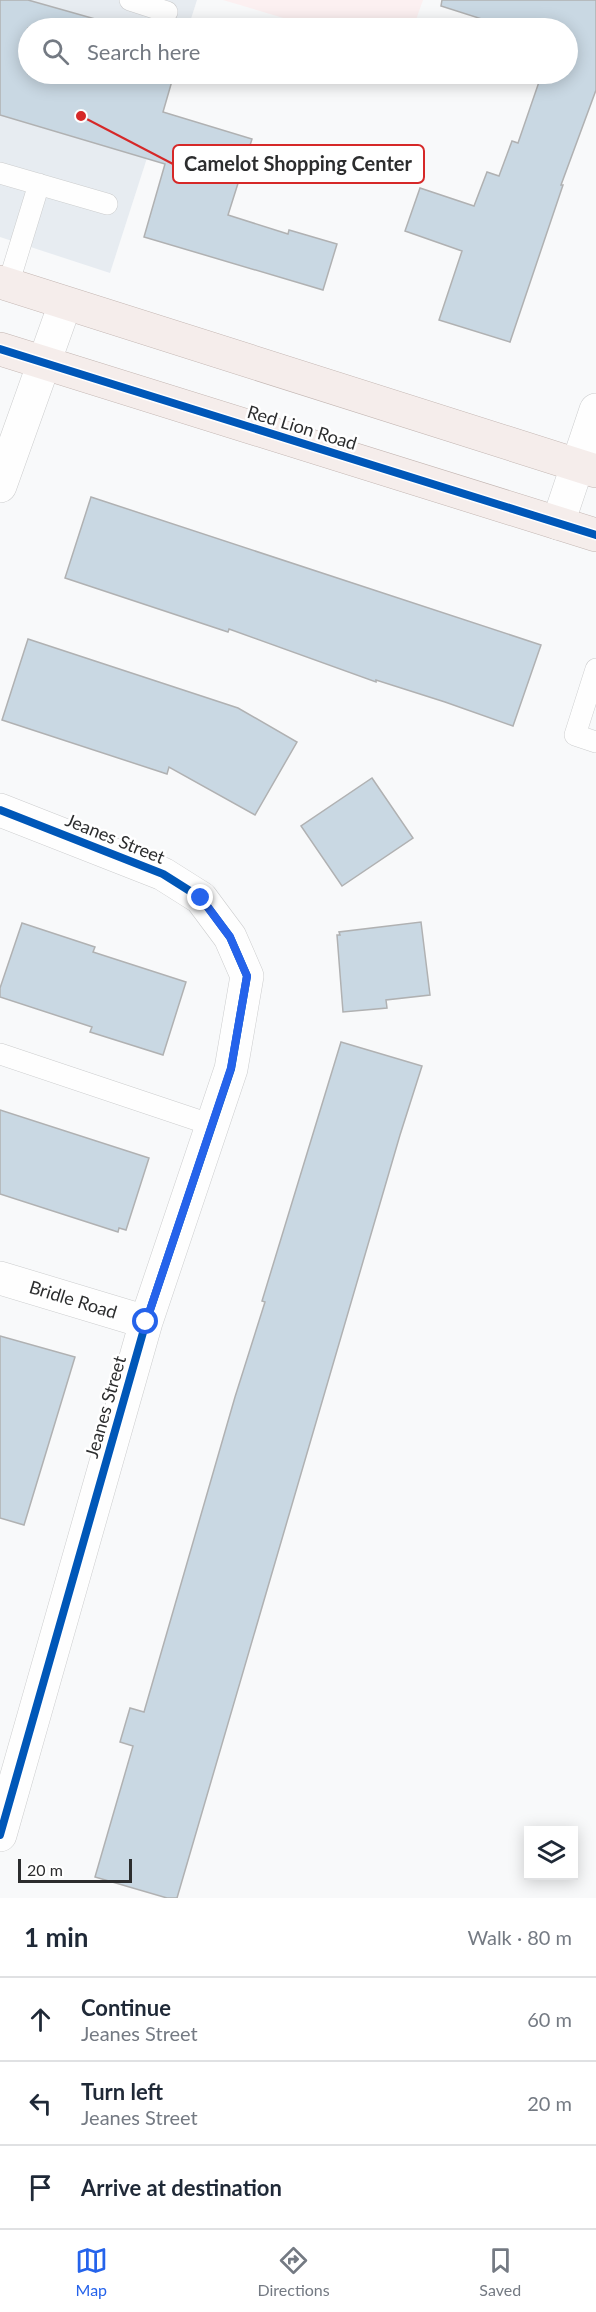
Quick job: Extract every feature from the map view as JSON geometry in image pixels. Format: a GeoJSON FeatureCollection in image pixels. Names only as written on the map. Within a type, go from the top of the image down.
{"type":"FeatureCollection","features":[{"type":"Feature","properties":{"kind":"main road"},"geometry":{"type":"LineString","coordinates":[[4,283],[587,468]]}},
{"type":"Feature","properties":{"kind":"main road","name":"Red Lion Road"},"geometry":{"type":"LineString","coordinates":[[0,349],[596,535]]}},
{"type":"Feature","properties":{"kind":"street"},"geometry":{"type":"LineString","coordinates":[[0,486],[65,304]]}},
{"type":"Feature","properties":{"kind":"street"},"geometry":{"type":"LineString","coordinates":[[558,523],[587,468],[596,410]]}},
{"type":"Feature","properties":{"kind":"street","name":"Jeanes Street"},"geometry":{"type":"LineString","coordinates":[[0,810],[163,874],[201,898],[230,937],[247,976],[231,1068],[146,1322],[0,1835]]}},
{"type":"Feature","properties":{"kind":"street","name":"Bridle Road"},"geometry":{"type":"LineString","coordinates":[[0,1278],[146,1322]]}},
{"type":"Feature","properties":{"kind":"lane"},"geometry":{"type":"LineString","coordinates":[[130,0],[167,12]]}},
{"type":"Feature","properties":{"kind":"lane"},"geometry":{"type":"LineString","coordinates":[[0,173],[107,204]]}},
{"type":"Feature","properties":{"kind":"lane"},"geometry":{"type":"LineString","coordinates":[[4,283],[39,184]]}},
{"type":"Feature","properties":{"kind":"lane"},"geometry":{"type":"LineString","coordinates":[[596,669],[575,735],[596,742]]}},
{"type":"Feature","properties":{"kind":"lane"},"geometry":{"type":"LineString","coordinates":[[0,1054],[212,1125]]}},
{"type":"Feature","properties":{"kind":"shaded area"},"geometry":{"type":"Polygon","coordinates":[[[0,0],[197,0],[191,18],[18,18],[18,84],[171,84],[110,273],[0,237],[0,0]]]}},
{"type":"Feature","properties":{"kind":"shaded area"},"geometry":{"type":"Polygon","coordinates":[[[223,0],[423,0],[417,18],[283,18],[223,0]]]}},
{"type":"Feature","properties":{"kind":"building"},"geometry":{"type":"Polygon","coordinates":[[[0,0],[28,0],[92,18],[18,18],[18,84],[171,84],[163,112],[252,139],[228,215],[288,234],[289,230],[337,244],[323,290],[144,237],[165,164],[0,115],[0,0]]]}},
{"type":"Feature","properties":{"kind":"building"},"geometry":{"type":"Polygon","coordinates":[[[442,0],[596,0],[596,90],[561,185],[563,185],[510,342],[439,320],[462,251],[405,231],[420,188],[474,206],[487,172],[499,176],[512,141],[518,143],[538,84],[578,84],[578,18],[479,18],[441,6],[442,0]]]}},
{"type":"Feature","properties":{"kind":"building"},"geometry":{"type":"Polygon","coordinates":[[[91,497],[541,645],[513,726],[445,702],[376,680],[376,682],[229,629],[228,632],[65,578],[91,497]]]}},
{"type":"Feature","properties":{"kind":"building"},"geometry":{"type":"Polygon","coordinates":[[[28,639],[238,708],[297,742],[255,815],[169,767],[167,774],[2,720],[28,639]]]}},
{"type":"Feature","properties":{"kind":"building"},"geometry":{"type":"Polygon","coordinates":[[[372,778],[413,838],[342,886],[301,826],[372,778]]]}},
{"type":"Feature","properties":{"kind":"building"},"geometry":{"type":"Polygon","coordinates":[[[421,922],[430,995],[386,1000],[387,1008],[343,1012],[337,935],[340,935],[339,932],[421,922]]]}},
{"type":"Feature","properties":{"kind":"building"},"geometry":{"type":"Polygon","coordinates":[[[22,923],[95,947],[93,952],[186,982],[163,1055],[90,1032],[92,1027],[0,997],[0,988],[22,923]]]}},
{"type":"Feature","properties":{"kind":"building"},"geometry":{"type":"Polygon","coordinates":[[[341,1042],[422,1066],[177,1898],[167,1898],[95,1877],[133,1746],[120,1742],[130,1708],[144,1712],[235,1397],[265,1302],[262,1301],[341,1042]]]}},
{"type":"Feature","properties":{"kind":"building"},"geometry":{"type":"Polygon","coordinates":[[[0,1110],[149,1158],[126,1230],[119,1228],[118,1232],[0,1194],[0,1110]]]}},
{"type":"Feature","properties":{"kind":"building"},"geometry":{"type":"Polygon","coordinates":[[[0,1336],[75,1357],[24,1525],[0,1518],[0,1336]]]}},
{"type":"Feature","properties":{"kind":"cycle path"},"geometry":{"type":"LineString","coordinates":[[0,349],[596,535]]}},
{"type":"Feature","properties":{"kind":"cycle path"},"geometry":{"type":"LineString","coordinates":[[0,810],[163,874],[201,898],[230,937],[247,976],[231,1069],[146,1322],[0,1835]]}},
{"type":"Feature","properties":{"kind":"place","name":"Camelot Shopping Center"},"geometry":{"type":"Point","coordinates":[81,116]}},
{"type":"Feature","properties":{"kind":"route"},"geometry":{"type":"LineString","coordinates":[[146,1322],[231,1068],[247,976],[230,937],[201,898]]}}]}
